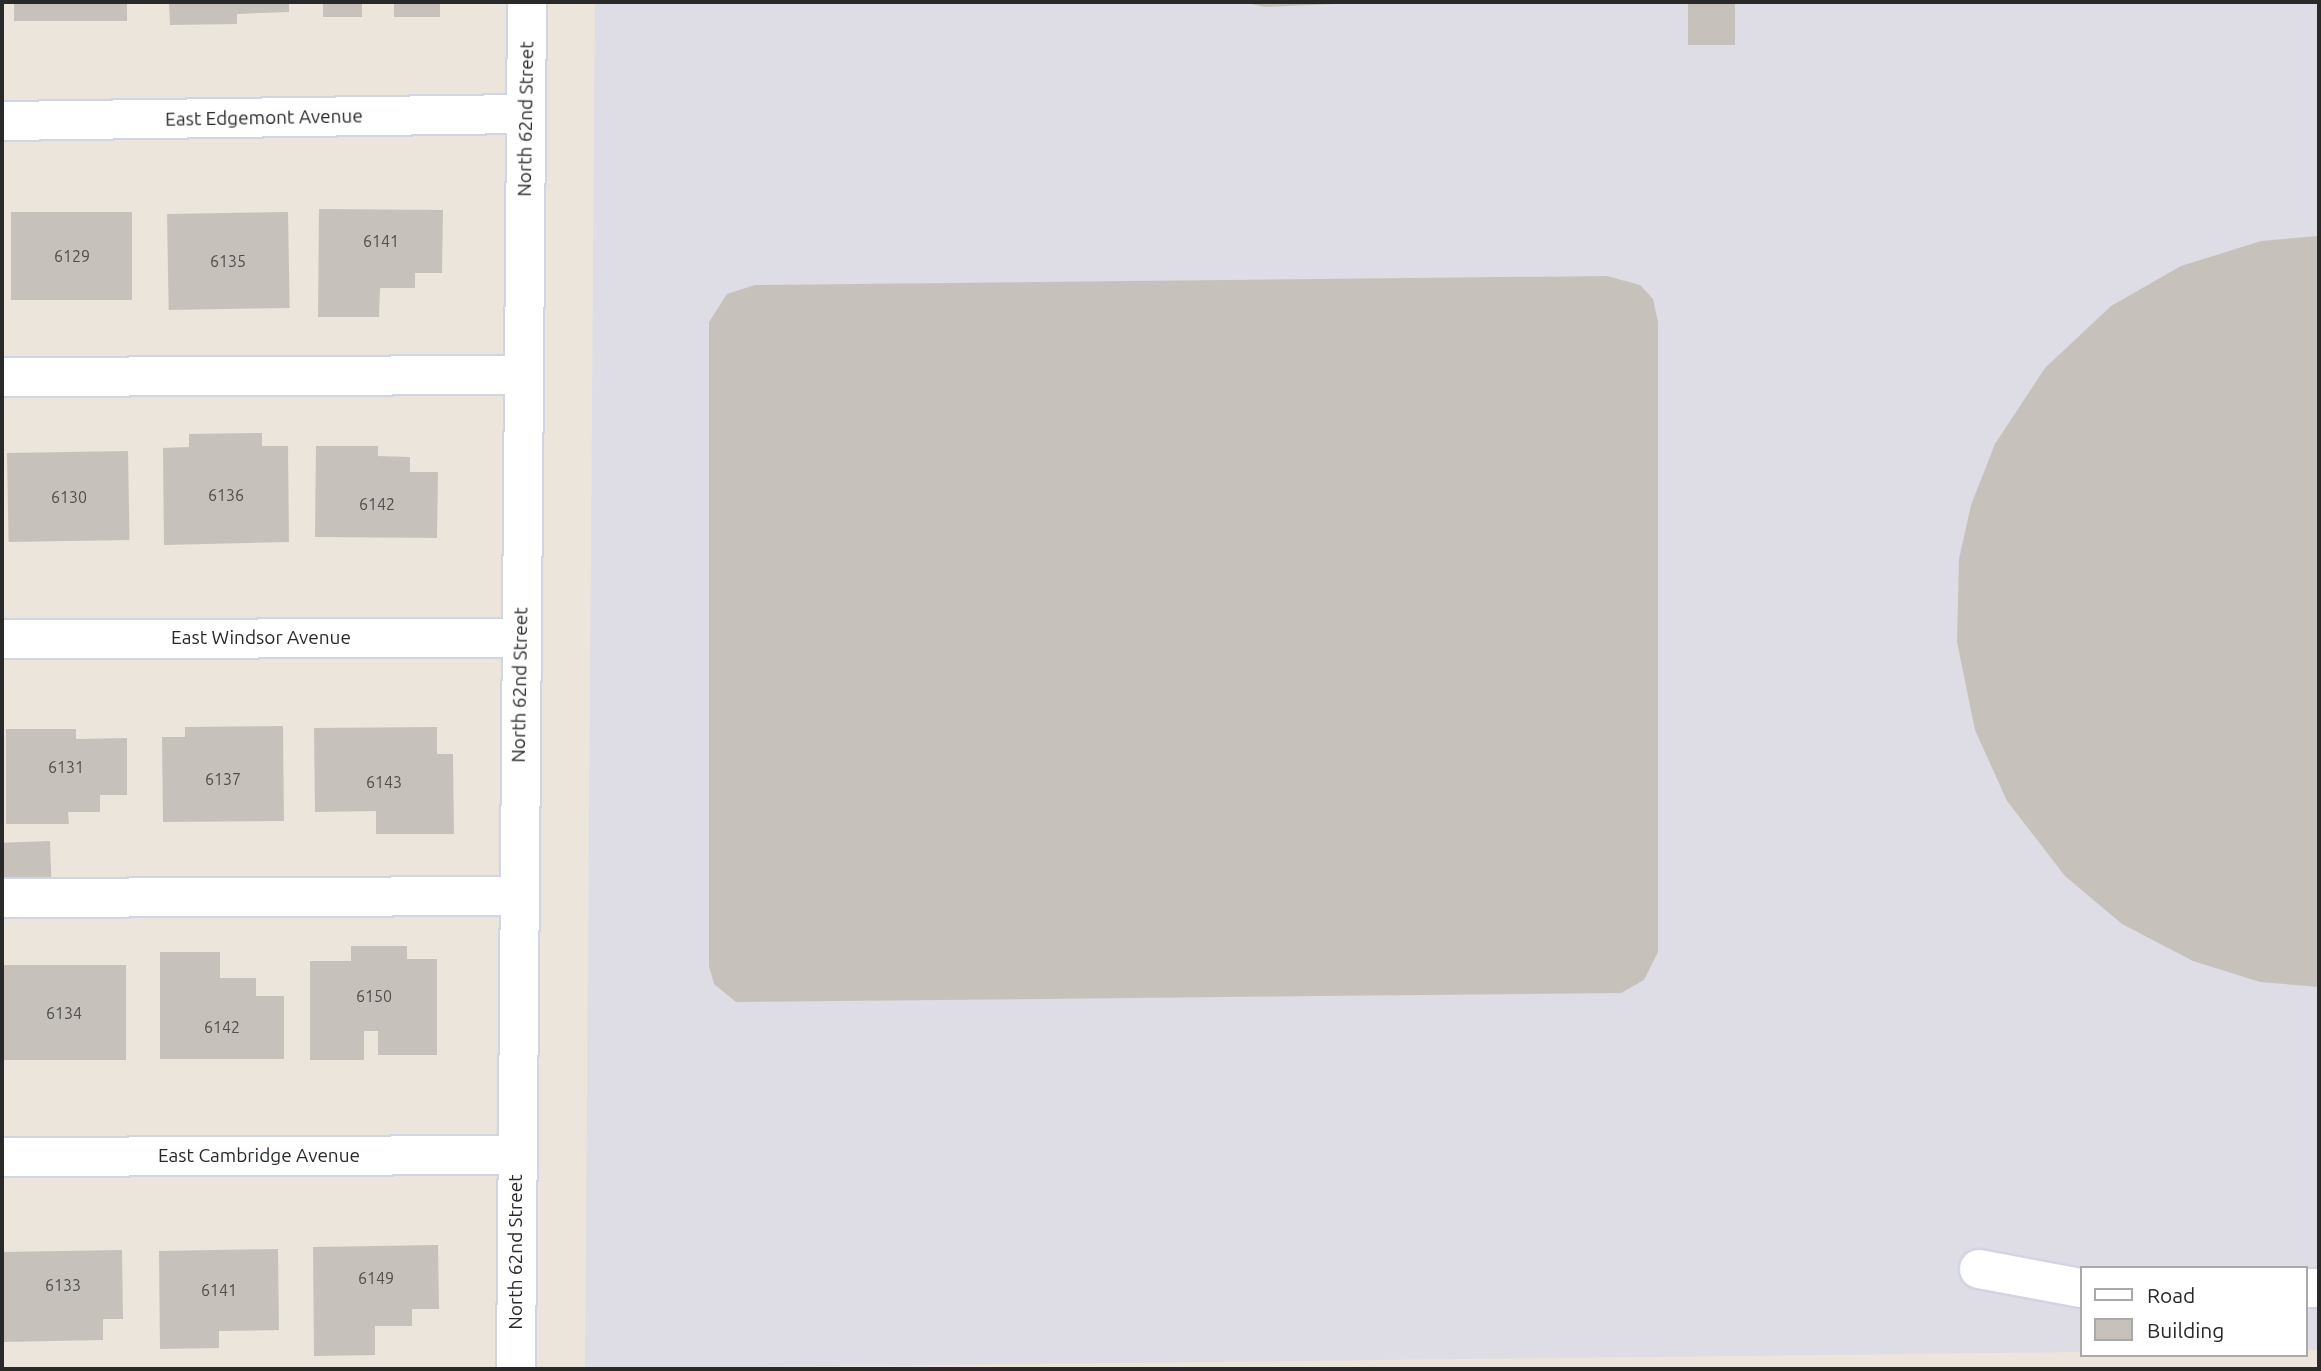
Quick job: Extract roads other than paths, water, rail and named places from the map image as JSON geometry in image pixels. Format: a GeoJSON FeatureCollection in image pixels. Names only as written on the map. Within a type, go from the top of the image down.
{"type":"FeatureCollection","features":[{"type":"Feature","properties":{"kind":"street","name":"North 62nd Street"},"geometry":{"type":"LineString","coordinates":[[516,1369],[517,896],[527,2]]}},
{"type":"Feature","properties":{"kind":"street","name":"East Edgemont Avenue"},"geometry":{"type":"LineString","coordinates":[[2,121],[526,114]]}},
{"type":"Feature","properties":{"kind":"street"},"geometry":{"type":"LineString","coordinates":[[2,377],[523,376]]}},
{"type":"Feature","properties":{"kind":"street","name":"East Windsor Avenue"},"geometry":{"type":"LineString","coordinates":[[2,639],[520,638]]}},
{"type":"Feature","properties":{"kind":"street"},"geometry":{"type":"LineString","coordinates":[[2,898],[517,896]]}},
{"type":"Feature","properties":{"kind":"street","name":"East Cambridge Avenue"},"geometry":{"type":"LineString","coordinates":[[2,1157],[516,1155]]}},
{"type":"Feature","properties":{"kind":"street"},"geometry":{"type":"LineString","coordinates":[[1979,1269],[2080,1288]]}}]}
